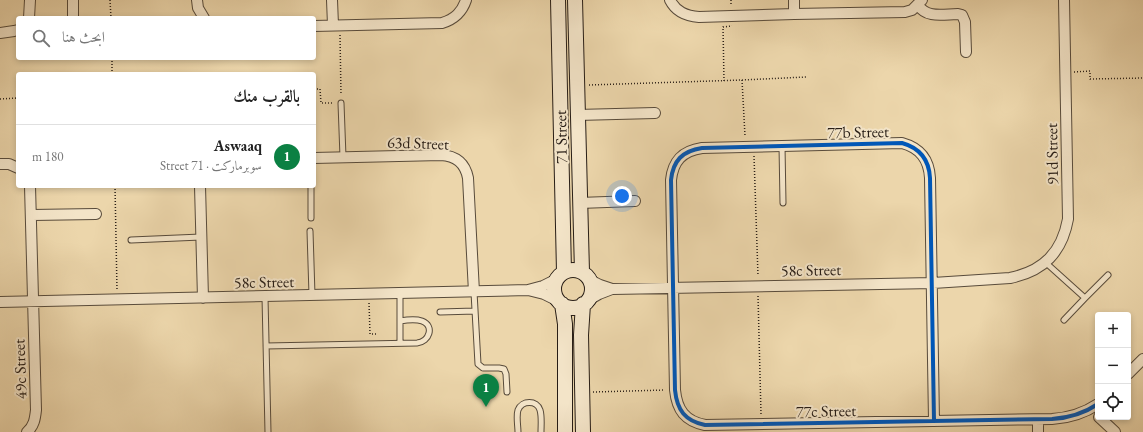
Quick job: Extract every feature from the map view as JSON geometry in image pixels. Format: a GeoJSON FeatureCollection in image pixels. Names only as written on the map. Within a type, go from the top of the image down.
{"type":"FeatureCollection","features":[{"type":"Feature","properties":{"kind":"street"},"geometry":{"type":"LineString","coordinates":[[29,16],[30,0]]}},
{"type":"Feature","properties":{"kind":"street"},"geometry":{"type":"LineString","coordinates":[[73,0],[73,16]]}},
{"type":"Feature","properties":{"kind":"street"},"geometry":{"type":"LineString","coordinates":[[197,0],[198,8],[203,16]]}},
{"type":"Feature","properties":{"kind":"street"},"geometry":{"type":"LineString","coordinates":[[332,0],[336,25]]}},
{"type":"Feature","properties":{"kind":"street"},"geometry":{"type":"LineString","coordinates":[[316,26],[442,23],[455,17],[460,12],[466,0]]}},
{"type":"Feature","properties":{"kind":"street","name":"71 Street"},"geometry":{"type":"LineString","coordinates":[[558,0],[560,276]]}},
{"type":"Feature","properties":{"kind":"street","name":"71 Street"},"geometry":{"type":"LineString","coordinates":[[575,0],[579,203],[585,276]]}},
{"type":"Feature","properties":{"kind":"street"},"geometry":{"type":"LineString","coordinates":[[670,0],[677,10],[691,17],[897,13],[912,10],[920,3],[923,11],[930,14],[958,14],[962,16],[965,22],[966,52]]}},
{"type":"Feature","properties":{"kind":"street"},"geometry":{"type":"LineString","coordinates":[[794,0],[794,14]]}},
{"type":"Feature","properties":{"kind":"street","name":"91d Street"},"geometry":{"type":"LineString","coordinates":[[1010,278],[1032,272],[1057,250],[1062,240],[1068,219],[1064,0]]}},
{"type":"Feature","properties":{"kind":"street"},"geometry":{"type":"LineString","coordinates":[[0,33],[16,30]]}},
{"type":"Feature","properties":{"kind":"street"},"geometry":{"type":"LineString","coordinates":[[577,115],[655,113]]}},
{"type":"Feature","properties":{"kind":"street","name":"77b Street"},"geometry":{"type":"LineString","coordinates":[[673,287],[671,180],[675,164],[686,152],[694,149],[745,146],[902,143],[910,145],[917,149],[927,162],[930,170],[933,282],[934,421]]}},
{"type":"Feature","properties":{"kind":"street","name":"63d Street"},"geometry":{"type":"LineString","coordinates":[[316,158],[441,155],[454,157],[459,161],[464,166],[468,178],[474,292]]}},
{"type":"Feature","properties":{"kind":"street"},"geometry":{"type":"LineString","coordinates":[[0,164],[9,164],[16,167]]}},
{"type":"Feature","properties":{"kind":"street","name":"49c Street"},"geometry":{"type":"LineString","coordinates":[[27,432],[35,420],[36,410],[30,188]]}},
{"type":"Feature","properties":{"kind":"street"},"geometry":{"type":"LineString","coordinates":[[200,188],[204,298]]}},
{"type":"Feature","properties":{"kind":"street"},"geometry":{"type":"LineString","coordinates":[[579,203],[635,201]]}},
{"type":"Feature","properties":{"kind":"street"},"geometry":{"type":"LineString","coordinates":[[32,215],[96,214]]}},
{"type":"Feature","properties":{"kind":"street"},"geometry":{"type":"LineString","coordinates":[[560,302],[570,307],[580,306],[585,302],[591,292],[590,283],[585,276],[573,270],[560,276],[554,287],[556,296],[560,302],[565,324],[565,432]]}},
{"type":"Feature","properties":{"kind":"street","name":"58c Street"},"geometry":{"type":"LineString","coordinates":[[0,302],[528,290],[543,286],[560,276]]}},
{"type":"Feature","properties":{"kind":"street","name":"58c Street"},"geometry":{"type":"LineString","coordinates":[[585,276],[600,285],[612,289]]}},
{"type":"Feature","properties":{"kind":"street","name":"58c Street"},"geometry":{"type":"LineString","coordinates":[[585,302],[612,289],[933,282],[1010,278]]}},
{"type":"Feature","properties":{"kind":"street","name":"77c Street"},"geometry":{"type":"LineString","coordinates":[[673,287],[675,390],[678,407],[689,420],[697,424],[1038,420],[1067,418],[1082,413],[1095,411]]}},
{"type":"Feature","properties":{"kind":"street","name":"58c Street"},"geometry":{"type":"LineString","coordinates":[[528,290],[544,294],[560,302]]}},
{"type":"Feature","properties":{"kind":"street"},"geometry":{"type":"LineString","coordinates":[[583,432],[581,335],[585,302]]}},
{"type":"Feature","properties":{"kind":"street"},"geometry":{"type":"LineString","coordinates":[[1131,371],[1143,359]]}},
{"type":"Feature","properties":{"kind":"street"},"geometry":{"type":"LineString","coordinates":[[1038,420],[1038,432]]}},
{"type":"Feature","properties":{"kind":"street"},"geometry":{"type":"LineString","coordinates":[[1104,420],[1114,432]]}},
{"type":"Feature","properties":{"kind":"lane"},"geometry":{"type":"LineString","coordinates":[[341,103],[343,157]]}},
{"type":"Feature","properties":{"kind":"lane"},"geometry":{"type":"LineString","coordinates":[[782,146],[784,203]]}},
{"type":"Feature","properties":{"kind":"lane"},"geometry":{"type":"LineString","coordinates":[[311,188],[311,218]]}},
{"type":"Feature","properties":{"kind":"lane"},"geometry":{"type":"LineString","coordinates":[[310,231],[312,295]]}},
{"type":"Feature","properties":{"kind":"lane"},"geometry":{"type":"LineString","coordinates":[[131,240],[201,237]]}},
{"type":"Feature","properties":{"kind":"lane"},"geometry":{"type":"LineString","coordinates":[[1045,262],[1085,298]]}},
{"type":"Feature","properties":{"kind":"lane"},"geometry":{"type":"LineString","coordinates":[[1064,320],[1108,275]]}},
{"type":"Feature","properties":{"kind":"lane"},"geometry":{"type":"LineString","coordinates":[[474,292],[478,364],[483,368],[504,369],[506,374],[507,392]]}},
{"type":"Feature","properties":{"kind":"lane"},"geometry":{"type":"LineString","coordinates":[[400,293],[400,343]]}},
{"type":"Feature","properties":{"kind":"lane"},"geometry":{"type":"LineString","coordinates":[[265,297],[268,432]]}},
{"type":"Feature","properties":{"kind":"lane"},"geometry":{"type":"LineString","coordinates":[[440,312],[475,310]]}},
{"type":"Feature","properties":{"kind":"lane"},"geometry":{"type":"LineString","coordinates":[[266,346],[421,343],[428,338],[430,331],[427,324],[424,322],[420,320],[400,320]]}},
{"type":"Feature","properties":{"kind":"lane"},"geometry":{"type":"LineString","coordinates":[[518,432],[518,410],[523,404],[530,402],[536,405],[540,411],[541,432]]}},
{"type":"Feature","properties":{"kind":"path"},"geometry":{"type":"LineString","coordinates":[[110,0],[110,16]]}},
{"type":"Feature","properties":{"kind":"path"},"geometry":{"type":"LineString","coordinates":[[724,81],[723,27],[732,27],[731,0]]}},
{"type":"Feature","properties":{"kind":"path"},"geometry":{"type":"LineString","coordinates":[[316,89],[320,89],[321,103],[341,103],[336,25]]}},
{"type":"Feature","properties":{"kind":"path"},"geometry":{"type":"LineString","coordinates":[[112,60],[112,72]]}},
{"type":"Feature","properties":{"kind":"path"},"geometry":{"type":"LineString","coordinates":[[1066,72],[1090,71],[1090,79],[1143,78]]}},
{"type":"Feature","properties":{"kind":"path"},"geometry":{"type":"LineString","coordinates":[[577,86],[806,77]]}},
{"type":"Feature","properties":{"kind":"path"},"geometry":{"type":"LineString","coordinates":[[742,80],[745,146]]}},
{"type":"Feature","properties":{"kind":"path"},"geometry":{"type":"LineString","coordinates":[[0,99],[16,98]]}},
{"type":"Feature","properties":{"kind":"path"},"geometry":{"type":"LineString","coordinates":[[115,188],[117,300]]}},
{"type":"Feature","properties":{"kind":"path"},"geometry":{"type":"LineString","coordinates":[[373,294],[373,303],[369,303],[370,334],[376,334],[377,344]]}},
{"type":"Feature","properties":{"kind":"path"},"geometry":{"type":"LineString","coordinates":[[582,392],[675,390]]}},
{"type":"Feature","properties":{"kind":"cycle path"},"geometry":{"type":"LineString","coordinates":[[934,421],[930,178],[928,165],[919,151],[902,143],[702,148],[695,149],[684,154],[676,162],[671,180],[675,390],[680,409],[683,414],[692,421],[705,425],[1052,419],[1076,415],[1095,406]]}},
{"type":"Feature","properties":{"kind":"place","name":"Aswaaq"},"geometry":{"type":"Point","coordinates":[486,407]}}]}
